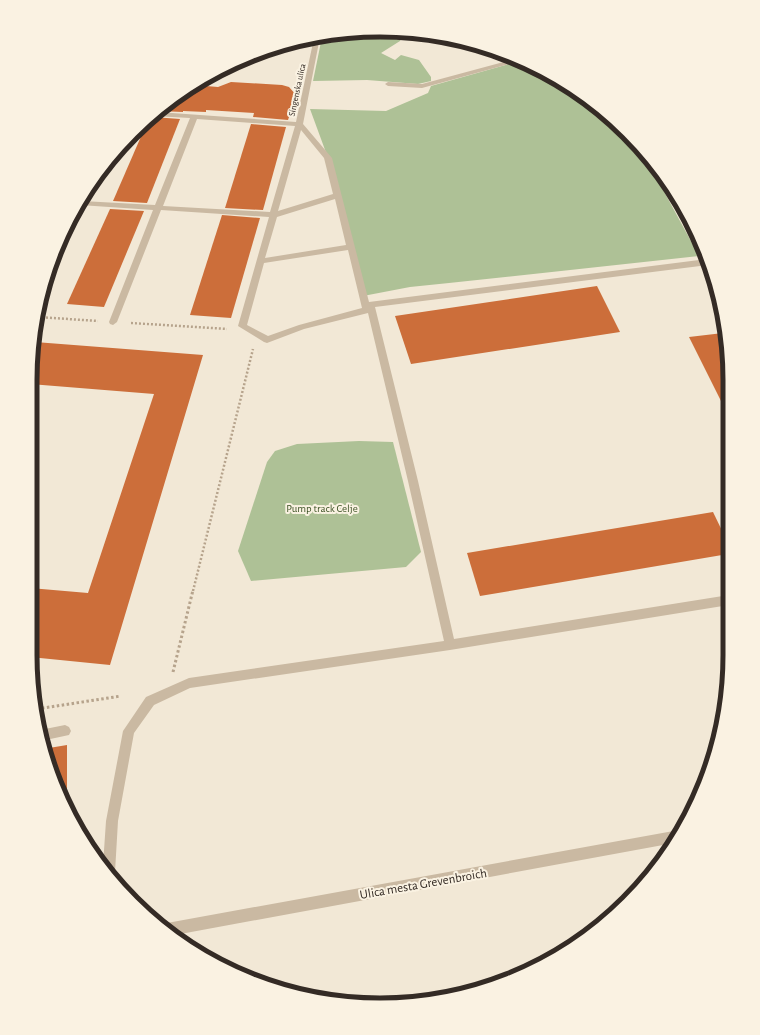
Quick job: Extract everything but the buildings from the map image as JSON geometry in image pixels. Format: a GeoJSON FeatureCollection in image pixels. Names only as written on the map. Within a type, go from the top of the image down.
{"type":"FeatureCollection","features":[{"type":"Feature","properties":{"kind":"street","name":"Singenska ulica"},"geometry":{"type":"LineString","coordinates":[[316,44],[299,124],[242,326],[266,340],[302,327],[367,310],[351,247]]}},
{"type":"Feature","properties":{"kind":"street"},"geometry":{"type":"LineString","coordinates":[[388,84],[422,86],[509,62]]}},
{"type":"Feature","properties":{"kind":"street"},"geometry":{"type":"LineString","coordinates":[[163,115],[299,124],[328,158],[351,247],[261,261]]}},
{"type":"Feature","properties":{"kind":"street"},"geometry":{"type":"LineString","coordinates":[[112,322],[194,117]]}},
{"type":"Feature","properties":{"kind":"street"},"geometry":{"type":"LineString","coordinates":[[86,203],[274,215],[338,195]]}},
{"type":"Feature","properties":{"kind":"street"},"geometry":{"type":"LineString","coordinates":[[450,645],[413,481],[370,305],[702,263]]}},
{"type":"Feature","properties":{"kind":"street"},"geometry":{"type":"LineString","coordinates":[[109,866],[112,821],[129,731],[150,701],[189,684],[450,645],[723,601]]}},
{"type":"Feature","properties":{"kind":"street"},"geometry":{"type":"LineString","coordinates":[[47,734],[65,731]]}},
{"type":"Feature","properties":{"kind":"street","name":"Ulica mesta Grevenbroich"},"geometry":{"type":"LineString","coordinates":[[174,929],[670,838]]}},
{"type":"Feature","properties":{"kind":"path"},"geometry":{"type":"LineString","coordinates":[[43,317],[228,329]]}},
{"type":"Feature","properties":{"kind":"path"},"geometry":{"type":"LineString","coordinates":[[173,672],[254,348]]}},
{"type":"Feature","properties":{"kind":"path"},"geometry":{"type":"LineString","coordinates":[[42,708],[122,696]]}},
{"type":"Feature","properties":{"kind":"green space"},"geometry":{"type":"Polygon","coordinates":[[[380,37],[401,38],[400,41],[381,53],[395,60],[401,55],[419,60],[431,77],[431,81],[418,84],[367,80],[313,81],[321,43],[335,40],[380,37]]]}},
{"type":"Feature","properties":{"kind":"green space"},"geometry":{"type":"Polygon","coordinates":[[[512,63],[532,72],[571,95],[623,137],[652,171],[699,256],[410,287],[363,296],[328,158],[310,109],[386,111],[428,93],[431,86],[512,63]]]}},
{"type":"Feature","properties":{"kind":"green space","name":"Pump track Celje"},"geometry":{"type":"Polygon","coordinates":[[[359,441],[393,442],[421,552],[406,567],[251,581],[238,551],[267,462],[275,451],[297,444],[359,441]]]}}]}
